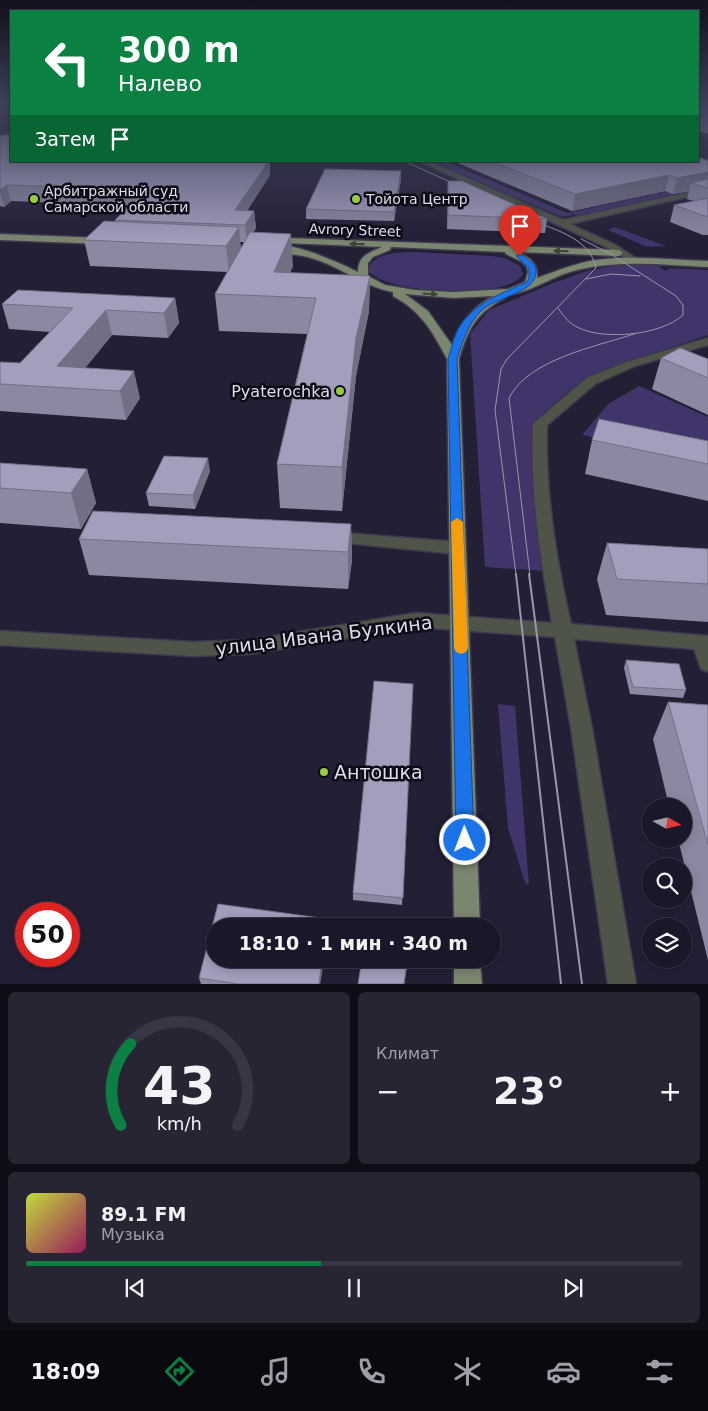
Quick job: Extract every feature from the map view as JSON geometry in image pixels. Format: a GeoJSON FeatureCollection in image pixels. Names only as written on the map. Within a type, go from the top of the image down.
{"type":"FeatureCollection","features":[{"type":"Feature","properties":{"kind":"main road"},"geometry":{"type":"LineString","coordinates":[[0,232],[110,238],[0,237]]}},
{"type":"Feature","properties":{"kind":"main road","name":"Avrory Street"},"geometry":{"type":"LineString","coordinates":[[269,241],[708,257]]}},
{"type":"Feature","properties":{"kind":"main road"},"geometry":{"type":"LineString","coordinates":[[363,276],[362,262],[370,255],[388,248],[406,246]]}},
{"type":"Feature","properties":{"kind":"main road","name":"Avrory Street"},"geometry":{"type":"LineString","coordinates":[[260,247],[287,249],[310,254],[363,276],[410,300],[428,315],[452,359]]}},
{"type":"Feature","properties":{"kind":"main road"},"geometry":{"type":"LineString","coordinates":[[498,249],[520,256],[531,264],[534,272],[530,284]]}},
{"type":"Feature","properties":{"kind":"main road"},"geometry":{"type":"LineString","coordinates":[[467,918],[452,359],[462,330],[481,307],[509,292],[566,270],[596,263],[634,261],[708,264]]}},
{"type":"Feature","properties":{"kind":"main road"},"geometry":{"type":"LineString","coordinates":[[382,287],[433,295],[472,296],[509,292]]}},
{"type":"Feature","properties":{"kind":"main road"},"geometry":{"type":"LineString","coordinates":[[467,968],[468,984]]}},
{"type":"Feature","properties":{"kind":"street"},"geometry":{"type":"LineString","coordinates":[[424,162],[562,223],[625,254],[634,261]]}},
{"type":"Feature","properties":{"kind":"street"},"geometry":{"type":"LineString","coordinates":[[562,223],[708,190]]}},
{"type":"Feature","properties":{"kind":"street"},"geometry":{"type":"LineString","coordinates":[[622,984],[563,630],[538,494],[537,459],[540,424],[591,381],[631,364],[708,341]]}},
{"type":"Feature","properties":{"kind":"street"},"geometry":{"type":"LineString","coordinates":[[314,535],[457,548]]}},
{"type":"Feature","properties":{"kind":"street","name":"улица Ивана Булкина"},"geometry":{"type":"LineString","coordinates":[[0,638],[193,649],[249,647],[416,620],[563,630],[704,643]]}},
{"type":"Feature","properties":{"kind":"street"},"geometry":{"type":"LineString","coordinates":[[704,643],[708,664]]}},
{"type":"Feature","properties":{"kind":"shaded area"},"geometry":{"type":"Polygon","coordinates":[[[433,162],[446,162],[573,215],[562,217],[433,162]]]}},
{"type":"Feature","properties":{"kind":"shaded area"},"geometry":{"type":"Polygon","coordinates":[[[708,182],[708,187],[580,216],[568,213],[708,182]]]}},
{"type":"Feature","properties":{"kind":"shaded area"},"geometry":{"type":"Polygon","coordinates":[[[615,227],[666,246],[647,247],[608,230],[615,227]]]}},
{"type":"Feature","properties":{"kind":"shaded area"},"geometry":{"type":"Polygon","coordinates":[[[416,252],[505,258],[520,266],[523,274],[513,283],[495,288],[472,291],[446,291],[396,285],[378,278],[368,270],[371,264],[381,256],[416,252]]]}},
{"type":"Feature","properties":{"kind":"shaded area"},"geometry":{"type":"Polygon","coordinates":[[[635,264],[657,265],[664,270],[669,270],[667,268],[708,270],[708,335],[620,364],[584,379],[553,405],[531,445],[536,511],[545,571],[485,567],[470,334],[489,310],[587,271],[635,264]]]}},
{"type":"Feature","properties":{"kind":"shaded area"},"geometry":{"type":"Polygon","coordinates":[[[639,386],[708,417],[708,462],[582,435],[608,404],[639,386]]]}},
{"type":"Feature","properties":{"kind":"shaded area"},"geometry":{"type":"Polygon","coordinates":[[[498,704],[515,706],[529,885],[525,883],[508,828],[498,704]]]}},
{"type":"Feature","properties":{"kind":"building"},"geometry":{"type":"Polygon","coordinates":[[[0,151],[10,151],[10,162],[268,162],[235,210],[254,211],[245,225],[115,220],[146,190],[7,185],[0,190],[0,151]]]}},
{"type":"Feature","properties":{"kind":"building"},"geometry":{"type":"Polygon","coordinates":[[[699,157],[708,161],[708,172],[677,178],[669,175],[575,194],[494,162],[699,162],[699,157]]]}},
{"type":"Feature","properties":{"kind":"building","name":"Тойота Центр"},"geometry":{"type":"Polygon","coordinates":[[[325,169],[401,171],[394,212],[306,209],[325,169]]]}},
{"type":"Feature","properties":{"kind":"building"},"geometry":{"type":"Polygon","coordinates":[[[708,179],[708,188],[691,183],[708,179]]]}},
{"type":"Feature","properties":{"kind":"building"},"geometry":{"type":"Polygon","coordinates":[[[448,181],[462,181],[547,219],[448,215],[448,181]]]}},
{"type":"Feature","properties":{"kind":"building"},"geometry":{"type":"Polygon","coordinates":[[[708,198],[708,217],[674,205],[708,198]]]}},
{"type":"Feature","properties":{"kind":"building"},"geometry":{"type":"Polygon","coordinates":[[[104,221],[239,227],[226,246],[84,240],[104,221]]]}},
{"type":"Feature","properties":{"kind":"building"},"geometry":{"type":"Polygon","coordinates":[[[250,232],[291,234],[274,272],[370,276],[356,338],[342,467],[277,464],[316,298],[215,294],[250,232]]]}},
{"type":"Feature","properties":{"kind":"building"},"geometry":{"type":"Polygon","coordinates":[[[18,290],[175,298],[164,313],[106,310],[57,366],[134,371],[120,391],[0,384],[0,362],[20,363],[73,308],[2,304],[18,290]]]}},
{"type":"Feature","properties":{"kind":"building"},"geometry":{"type":"Polygon","coordinates":[[[680,348],[708,359],[708,378],[661,358],[680,348]]]}},
{"type":"Feature","properties":{"kind":"building"},"geometry":{"type":"Polygon","coordinates":[[[599,419],[708,441],[708,464],[592,440],[599,419]]]}},
{"type":"Feature","properties":{"kind":"building"},"geometry":{"type":"Polygon","coordinates":[[[164,456],[208,458],[193,495],[146,493],[164,456]]]}},
{"type":"Feature","properties":{"kind":"building"},"geometry":{"type":"Polygon","coordinates":[[[0,463],[87,469],[71,493],[0,488],[0,463]]]}},
{"type":"Feature","properties":{"kind":"building"},"geometry":{"type":"Polygon","coordinates":[[[93,511],[351,524],[348,552],[79,539],[93,511]]]}},
{"type":"Feature","properties":{"kind":"building"},"geometry":{"type":"Polygon","coordinates":[[[607,543],[708,549],[708,584],[617,579],[607,543]]]}},
{"type":"Feature","properties":{"kind":"building"},"geometry":{"type":"Polygon","coordinates":[[[626,660],[679,664],[686,690],[633,687],[626,660]]]}},
{"type":"Feature","properties":{"kind":"building"},"geometry":{"type":"Polygon","coordinates":[[[374,681],[413,684],[403,898],[353,893],[374,681]]]}},
{"type":"Feature","properties":{"kind":"building"},"geometry":{"type":"Polygon","coordinates":[[[668,702],[708,705],[708,845],[668,702]]]}},
{"type":"Feature","properties":{"kind":"building"},"geometry":{"type":"Polygon","coordinates":[[[218,904],[321,918],[214,918],[218,904]]]}},
{"type":"Feature","properties":{"kind":"building"},"geometry":{"type":"Polygon","coordinates":[[[206,951],[206,968],[321,968],[319,984],[238,984],[199,978],[206,951]]]}},
{"type":"Feature","properties":{"kind":"building"},"geometry":{"type":"Polygon","coordinates":[[[361,968],[406,968],[404,984],[358,984],[361,968]]]}},
{"type":"Feature","properties":{"kind":"tram line"},"geometry":{"type":"LineString","coordinates":[[406,162],[461,187]]}},
{"type":"Feature","properties":{"kind":"tram line"},"geometry":{"type":"LineString","coordinates":[[516,575],[495,410],[501,369],[507,359],[596,268],[593,258],[580,243],[572,237],[534,221]]}},
{"type":"Feature","properties":{"kind":"tram line"},"geometry":{"type":"LineString","coordinates":[[558,308],[566,319],[574,325],[588,331],[616,335],[632,334],[661,327],[683,315],[683,305],[676,296],[609,253],[581,239]]}},
{"type":"Feature","properties":{"kind":"tram line"},"geometry":{"type":"LineString","coordinates":[[586,279],[611,274],[640,276]]}},
{"type":"Feature","properties":{"kind":"tram line"},"geometry":{"type":"LineString","coordinates":[[530,575],[509,398],[531,373],[547,364],[564,356],[634,334]]}},
{"type":"Feature","properties":{"kind":"tram line"},"geometry":{"type":"LineString","coordinates":[[516,574],[561,984]]}},
{"type":"Feature","properties":{"kind":"tram line"},"geometry":{"type":"LineString","coordinates":[[529,574],[582,984]]}},
{"type":"Feature","properties":{"kind":"slow traffic"},"geometry":{"type":"LineString","coordinates":[[457,522],[461,648]]}},
{"type":"Feature","properties":{"kind":"place","name":"Арбитражный суд Самарской области"},"geometry":{"type":"Point","coordinates":[34,199]}},
{"type":"Feature","properties":{"kind":"place","name":"Тойота Центр"},"geometry":{"type":"Point","coordinates":[356,199]}},
{"type":"Feature","properties":{"kind":"place","name":"Pyaterochka"},"geometry":{"type":"Point","coordinates":[340,391]}},
{"type":"Feature","properties":{"kind":"place","name":"Антошка"},"geometry":{"type":"Point","coordinates":[324,772]}},
{"type":"Feature","properties":{"kind":"route"},"geometry":{"type":"LineString","coordinates":[[465,840],[452,359],[462,330],[479,308],[492,300],[530,284],[534,272],[531,264],[520,256]]}}]}
